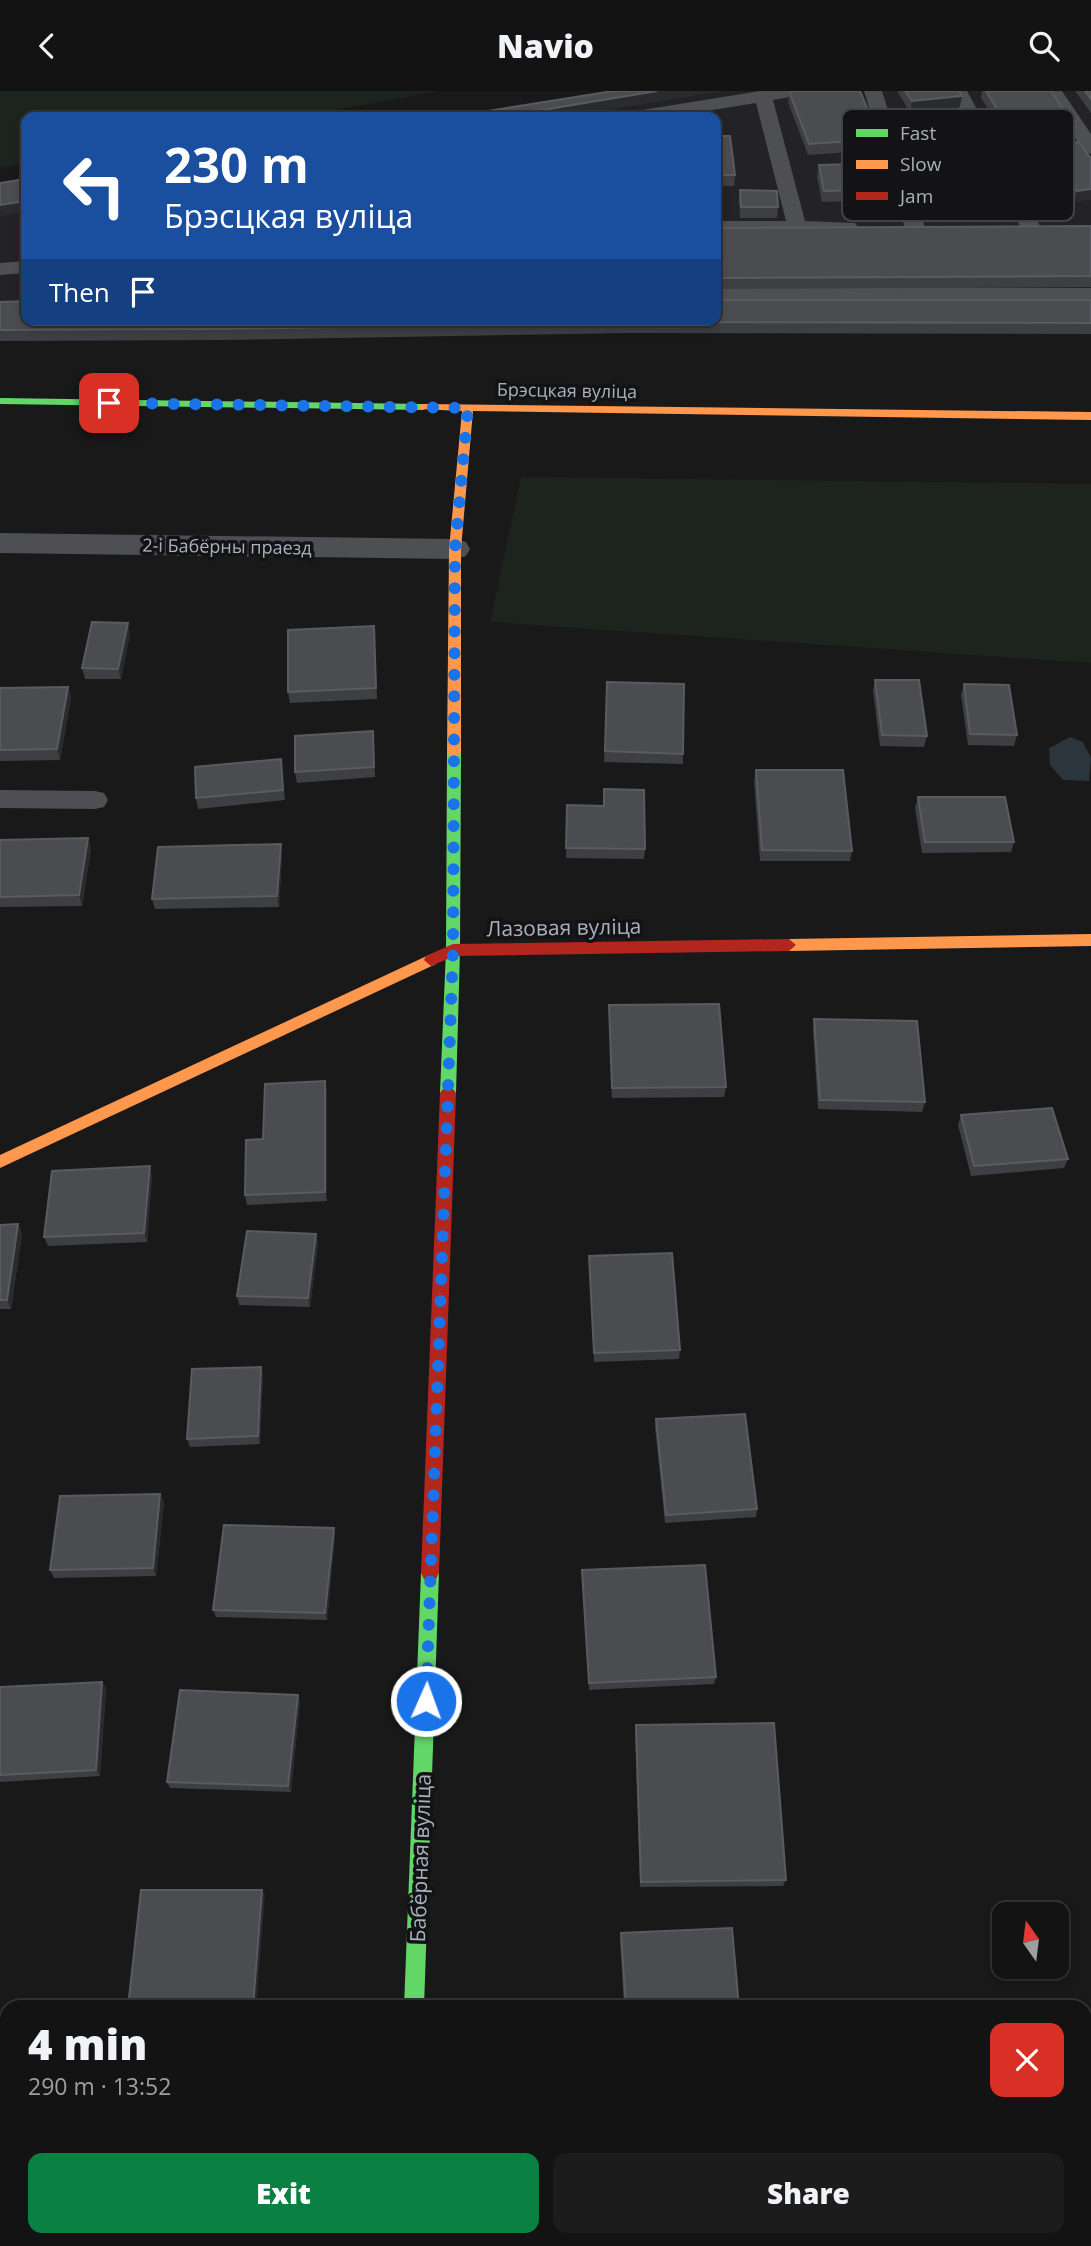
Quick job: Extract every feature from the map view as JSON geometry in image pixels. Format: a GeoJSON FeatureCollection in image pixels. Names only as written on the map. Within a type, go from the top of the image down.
{"type":"FeatureCollection","features":[{"type":"Feature","properties":{"kind":"street","name":"Брэсцкая вуліца"},"geometry":{"type":"LineString","coordinates":[[0,401],[1091,416]]}},
{"type":"Feature","properties":{"kind":"street","name":"Бабёрная вуліца"},"geometry":{"type":"LineString","coordinates":[[414,2000],[453,950],[455,549],[468,408]]}},
{"type":"Feature","properties":{"kind":"street","name":"2-і Бабёрны праезд"},"geometry":{"type":"LineString","coordinates":[[0,543],[455,549]]}},
{"type":"Feature","properties":{"kind":"street","name":"Лазовая вуліца"},"geometry":{"type":"LineString","coordinates":[[0,1162],[453,950],[1091,940]]}},
{"type":"Feature","properties":{"kind":"lane"},"geometry":{"type":"LineString","coordinates":[[676,112],[794,91]]}},
{"type":"Feature","properties":{"kind":"lane"},"geometry":{"type":"LineString","coordinates":[[873,91],[879,109]]}},
{"type":"Feature","properties":{"kind":"lane"},"geometry":{"type":"LineString","coordinates":[[958,91],[968,109]]}},
{"type":"Feature","properties":{"kind":"lane"},"geometry":{"type":"LineString","coordinates":[[1053,91],[1065,109]]}},
{"type":"Feature","properties":{"kind":"lane"},"geometry":{"type":"LineString","coordinates":[[762,96],[797,227]]}},
{"type":"Feature","properties":{"kind":"lane"},"geometry":{"type":"LineString","coordinates":[[1074,122],[1091,148]]}},
{"type":"Feature","properties":{"kind":"lane"},"geometry":{"type":"LineString","coordinates":[[913,221],[915,227]]}},
{"type":"Feature","properties":{"kind":"lane"},"geometry":{"type":"LineString","coordinates":[[1028,221],[1031,227]]}},
{"type":"Feature","properties":{"kind":"lane"},"geometry":{"type":"LineString","coordinates":[[721,227],[862,227]]}},
{"type":"Feature","properties":{"kind":"lane"},"geometry":{"type":"LineString","coordinates":[[889,227],[941,227]]}},
{"type":"Feature","properties":{"kind":"lane"},"geometry":{"type":"LineString","coordinates":[[1005,227],[1055,227]]}},
{"type":"Feature","properties":{"kind":"lane"},"geometry":{"type":"LineString","coordinates":[[0,269],[21,267]]}},
{"type":"Feature","properties":{"kind":"lane"},"geometry":{"type":"LineString","coordinates":[[721,293],[1091,294]]}},
{"type":"Feature","properties":{"kind":"lane"},"geometry":{"type":"LineString","coordinates":[[0,799],[94,800]]}},
{"type":"Feature","properties":{"kind":"shaded area"},"geometry":{"type":"Polygon","coordinates":[[[0,91],[440,91],[324,112],[21,112],[21,164],[0,168],[0,91]]]}},
{"type":"Feature","properties":{"kind":"shaded area"},"geometry":{"type":"Polygon","coordinates":[[[680,91],[1091,91],[1091,334],[629,333],[0,341],[0,194],[21,191],[21,326],[721,326],[721,112],[549,112],[680,91]]]}},
{"type":"Feature","properties":{"kind":"shaded area"},"geometry":{"type":"Polygon","coordinates":[[[521,477],[1091,484],[1091,663],[490,622],[521,477]]]}},
{"type":"Feature","properties":{"kind":"shaded area"},"geometry":{"type":"Polygon","coordinates":[[[1070,737],[1083,742],[1091,758],[1089,781],[1063,780],[1050,765],[1049,748],[1070,737]]]}},
{"type":"Feature","properties":{"kind":"building"},"geometry":{"type":"Polygon","coordinates":[[[613,91],[657,91],[530,112],[481,112],[613,91]]]}},
{"type":"Feature","properties":{"kind":"building"},"geometry":{"type":"Polygon","coordinates":[[[789,91],[860,91],[868,109],[842,109],[842,142],[809,144],[789,91]]]}},
{"type":"Feature","properties":{"kind":"building"},"geometry":{"type":"Polygon","coordinates":[[[905,91],[959,91],[962,96],[912,101],[905,91]]]}},
{"type":"Feature","properties":{"kind":"building"},"geometry":{"type":"Polygon","coordinates":[[[986,91],[1051,91],[1063,109],[997,109],[986,91]]]}},
{"type":"Feature","properties":{"kind":"building"},"geometry":{"type":"Polygon","coordinates":[[[721,136],[730,136],[735,175],[721,175],[721,136]]]}},
{"type":"Feature","properties":{"kind":"building"},"geometry":{"type":"Polygon","coordinates":[[[1079,142],[1091,159],[1091,189],[1077,191],[1074,187],[1074,143],[1079,142]]]}},
{"type":"Feature","properties":{"kind":"building"},"geometry":{"type":"Polygon","coordinates":[[[842,164],[842,190],[824,191],[819,165],[842,164]]]}},
{"type":"Feature","properties":{"kind":"building"},"geometry":{"type":"Polygon","coordinates":[[[21,180],[21,202],[0,205],[0,183],[21,180]]]}},
{"type":"Feature","properties":{"kind":"building"},"geometry":{"type":"Polygon","coordinates":[[[740,190],[777,191],[778,207],[741,207],[740,190]]]}},
{"type":"Feature","properties":{"kind":"building"},"geometry":{"type":"Polygon","coordinates":[[[1091,226],[1091,276],[721,278],[721,228],[1091,226]]]}},
{"type":"Feature","properties":{"kind":"building"},"geometry":{"type":"Polygon","coordinates":[[[721,300],[1091,300],[1091,323],[721,322],[721,300]]]}},
{"type":"Feature","properties":{"kind":"building"},"geometry":{"type":"Polygon","coordinates":[[[21,301],[21,326],[395,326],[0,330],[0,302],[21,301]]]}},
{"type":"Feature","properties":{"kind":"building"},"geometry":{"type":"Polygon","coordinates":[[[92,622],[128,623],[118,669],[82,668],[92,622]]]}},
{"type":"Feature","properties":{"kind":"building"},"geometry":{"type":"Polygon","coordinates":[[[374,626],[376,688],[288,692],[288,630],[374,626]]]}},
{"type":"Feature","properties":{"kind":"building"},"geometry":{"type":"Polygon","coordinates":[[[875,680],[919,680],[927,736],[882,735],[875,680]]]}},
{"type":"Feature","properties":{"kind":"building"},"geometry":{"type":"Polygon","coordinates":[[[607,682],[684,684],[683,754],[605,751],[607,682]]]}},
{"type":"Feature","properties":{"kind":"building"},"geometry":{"type":"Polygon","coordinates":[[[964,684],[1009,685],[1017,735],[970,734],[964,684]]]}},
{"type":"Feature","properties":{"kind":"building"},"geometry":{"type":"Polygon","coordinates":[[[68,687],[57,749],[0,750],[0,688],[68,687]]]}},
{"type":"Feature","properties":{"kind":"building"},"geometry":{"type":"Polygon","coordinates":[[[373,731],[374,767],[295,772],[295,736],[373,731]]]}},
{"type":"Feature","properties":{"kind":"building"},"geometry":{"type":"Polygon","coordinates":[[[281,759],[283,790],[196,798],[195,767],[281,759]]]}},
{"type":"Feature","properties":{"kind":"building"},"geometry":{"type":"Polygon","coordinates":[[[756,770],[843,770],[852,851],[762,850],[756,770]]]}},
{"type":"Feature","properties":{"kind":"building"},"geometry":{"type":"Polygon","coordinates":[[[604,789],[644,790],[645,849],[566,848],[567,805],[604,806],[604,789]]]}},
{"type":"Feature","properties":{"kind":"building"},"geometry":{"type":"Polygon","coordinates":[[[918,797],[1005,797],[1014,842],[925,842],[918,797]]]}},
{"type":"Feature","properties":{"kind":"building"},"geometry":{"type":"Polygon","coordinates":[[[88,838],[79,895],[0,897],[0,840],[88,838]]]}},
{"type":"Feature","properties":{"kind":"building"},"geometry":{"type":"Polygon","coordinates":[[[281,844],[277,896],[152,899],[158,847],[281,844]]]}},
{"type":"Feature","properties":{"kind":"building"},"geometry":{"type":"Polygon","coordinates":[[[719,1004],[726,1087],[612,1088],[609,1005],[719,1004]]]}},
{"type":"Feature","properties":{"kind":"building"},"geometry":{"type":"Polygon","coordinates":[[[814,1019],[917,1021],[925,1102],[820,1100],[814,1019]]]}},
{"type":"Feature","properties":{"kind":"building"},"geometry":{"type":"Polygon","coordinates":[[[325,1081],[325,1192],[245,1195],[246,1140],[263,1139],[265,1084],[325,1081]]]}},
{"type":"Feature","properties":{"kind":"building"},"geometry":{"type":"Polygon","coordinates":[[[1052,1108],[1068,1159],[974,1166],[961,1115],[1052,1108]]]}},
{"type":"Feature","properties":{"kind":"building"},"geometry":{"type":"Polygon","coordinates":[[[150,1166],[144,1233],[44,1237],[52,1171],[150,1166]]]}},
{"type":"Feature","properties":{"kind":"building"},"geometry":{"type":"Polygon","coordinates":[[[18,1224],[7,1300],[0,1300],[0,1225],[18,1224]]]}},
{"type":"Feature","properties":{"kind":"building"},"geometry":{"type":"Polygon","coordinates":[[[247,1231],[316,1234],[308,1298],[237,1296],[247,1231]]]}},
{"type":"Feature","properties":{"kind":"building"},"geometry":{"type":"Polygon","coordinates":[[[672,1253],[680,1350],[594,1353],[589,1256],[672,1253]]]}},
{"type":"Feature","properties":{"kind":"building"},"geometry":{"type":"Polygon","coordinates":[[[261,1367],[258,1436],[187,1439],[192,1369],[261,1367]]]}},
{"type":"Feature","properties":{"kind":"building"},"geometry":{"type":"Polygon","coordinates":[[[745,1414],[757,1509],[666,1515],[656,1419],[745,1414]]]}},
{"type":"Feature","properties":{"kind":"building"},"geometry":{"type":"Polygon","coordinates":[[[160,1494],[153,1568],[50,1570],[60,1496],[160,1494]]]}},
{"type":"Feature","properties":{"kind":"building"},"geometry":{"type":"Polygon","coordinates":[[[224,1525],[334,1528],[325,1613],[213,1610],[224,1525]]]}},
{"type":"Feature","properties":{"kind":"building"},"geometry":{"type":"Polygon","coordinates":[[[705,1565],[716,1677],[589,1683],[582,1570],[705,1565]]]}},
{"type":"Feature","properties":{"kind":"building"},"geometry":{"type":"Polygon","coordinates":[[[102,1682],[96,1770],[0,1775],[0,1687],[102,1682]]]}},
{"type":"Feature","properties":{"kind":"building"},"geometry":{"type":"Polygon","coordinates":[[[180,1690],[298,1695],[288,1786],[167,1782],[180,1690]]]}},
{"type":"Feature","properties":{"kind":"building"},"geometry":{"type":"Polygon","coordinates":[[[774,1723],[786,1880],[641,1882],[636,1725],[774,1723]]]}},
{"type":"Feature","properties":{"kind":"building"},"geometry":{"type":"Polygon","coordinates":[[[141,1890],[262,1890],[254,2000],[129,2000],[141,1890]]]}},
{"type":"Feature","properties":{"kind":"building"},"geometry":{"type":"Polygon","coordinates":[[[732,1928],[738,2000],[626,2000],[621,1933],[732,1928]]]}},
{"type":"Feature","properties":{"kind":"traffic: fast"},"geometry":{"type":"LineString","coordinates":[[0,401],[423,407]]}},
{"type":"Feature","properties":{"kind":"traffic: fast"},"geometry":{"type":"LineString","coordinates":[[448,1093],[453,950],[454,753]]}},
{"type":"Feature","properties":{"kind":"traffic: fast"},"geometry":{"type":"LineString","coordinates":[[414,2000],[430,1573]]}},
{"type":"Feature","properties":{"kind":"traffic: slow"},"geometry":{"type":"LineString","coordinates":[[423,407],[1091,416]]}},
{"type":"Feature","properties":{"kind":"traffic: slow"},"geometry":{"type":"LineString","coordinates":[[454,753],[455,549],[468,408]]}},
{"type":"Feature","properties":{"kind":"traffic: slow"},"geometry":{"type":"LineString","coordinates":[[789,945],[1091,940]]}},
{"type":"Feature","properties":{"kind":"traffic: slow"},"geometry":{"type":"LineString","coordinates":[[0,1162],[431,960]]}},
{"type":"Feature","properties":{"kind":"traffic: jam"},"geometry":{"type":"LineString","coordinates":[[431,960],[453,950],[789,945]]}},
{"type":"Feature","properties":{"kind":"traffic: jam"},"geometry":{"type":"LineString","coordinates":[[430,1573],[448,1093]]}},
{"type":"Feature","properties":{"kind":"route"},"geometry":{"type":"LineString","coordinates":[[109,403],[468,408],[462,446],[455,549],[453,950],[426,1701]]}}]}
